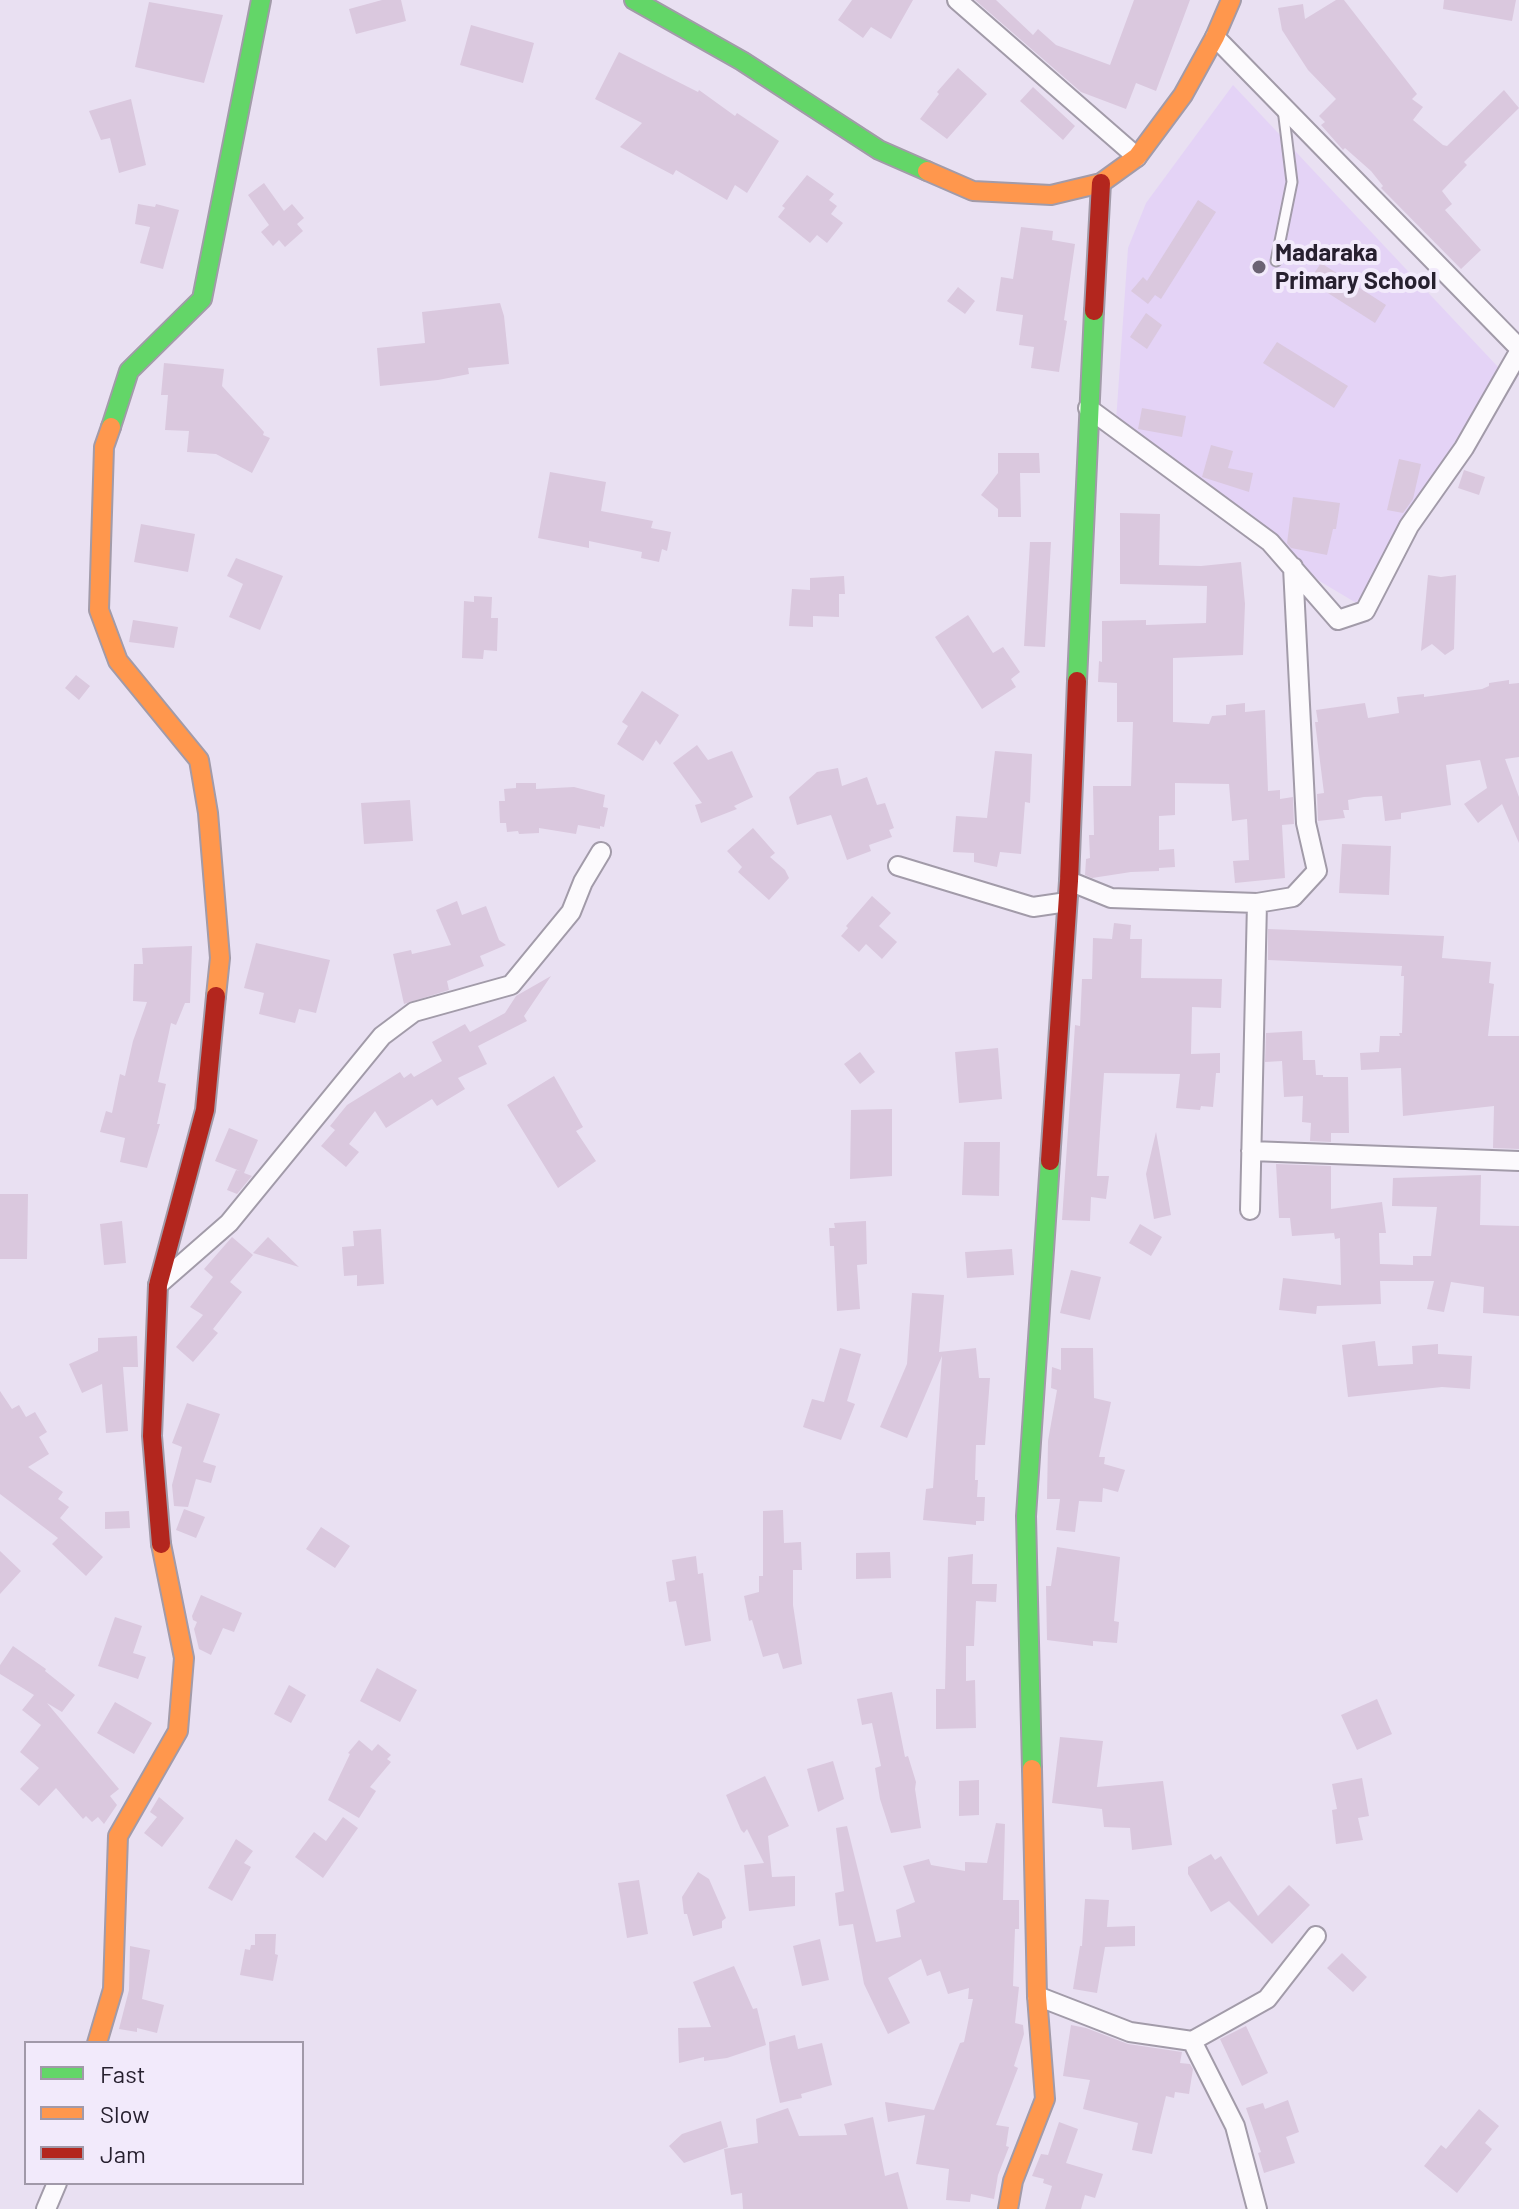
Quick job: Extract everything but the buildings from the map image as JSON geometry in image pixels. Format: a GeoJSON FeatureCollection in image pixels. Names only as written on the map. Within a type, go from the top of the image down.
{"type":"FeatureCollection","features":[{"type":"Feature","properties":{"kind":"street"},"geometry":{"type":"LineString","coordinates":[[98,2041],[113,1989],[118,1836],[178,1731],[184,1658],[161,1544],[152,1436],[158,1285],[205,1110],[220,958],[208,813],[199,760],[118,661],[99,610],[104,447],[129,371],[202,299],[261,0]]}},
{"type":"Feature","properties":{"kind":"street"},"geometry":{"type":"LineString","coordinates":[[634,0],[742,61],[879,150],[973,191],[1051,195],[1101,183],[1137,157],[1183,95],[1215,37],[1231,0]]}},
{"type":"Feature","properties":{"kind":"street"},"geometry":{"type":"LineString","coordinates":[[957,0],[1137,157]]}},
{"type":"Feature","properties":{"kind":"street"},"geometry":{"type":"LineString","coordinates":[[1088,408],[1270,542],[1338,620],[1365,611],[1409,526],[1464,448],[1519,350],[1215,37]]}},
{"type":"Feature","properties":{"kind":"street"},"geometry":{"type":"LineString","coordinates":[[1008,2209],[1013,2181],[1045,2099],[1037,1996],[1026,1516],[1069,881],[1088,408],[1101,183]]}},
{"type":"Feature","properties":{"kind":"street"},"geometry":{"type":"LineString","coordinates":[[1069,881],[1111,898],[1257,903],[1293,897],[1317,871],[1306,823],[1293,567]]}},
{"type":"Feature","properties":{"kind":"street"},"geometry":{"type":"LineString","coordinates":[[158,1285],[229,1223],[382,1036],[414,1012],[511,985],[571,912],[583,882],[601,852]]}},
{"type":"Feature","properties":{"kind":"street"},"geometry":{"type":"LineString","coordinates":[[898,866],[1033,907],[1067,902]]}},
{"type":"Feature","properties":{"kind":"street"},"geometry":{"type":"LineString","coordinates":[[1250,1210],[1257,903]]}},
{"type":"Feature","properties":{"kind":"street"},"geometry":{"type":"LineString","coordinates":[[1251,1151],[1519,1161]]}},
{"type":"Feature","properties":{"kind":"street"},"geometry":{"type":"LineString","coordinates":[[1037,1996],[1130,2032],[1192,2041],[1267,1999],[1316,1936]]}},
{"type":"Feature","properties":{"kind":"street"},"geometry":{"type":"LineString","coordinates":[[1192,2041],[1235,2126],[1257,2209]]}},
{"type":"Feature","properties":{"kind":"street"},"geometry":{"type":"LineString","coordinates":[[46,2209],[56,2185]]}},
{"type":"Feature","properties":{"kind":"lane"},"geometry":{"type":"LineString","coordinates":[[1276,261],[1292,182],[1283,106]]}},
{"type":"Feature","properties":{"kind":"shaded area","name":"Madaraka Primary School"},"geometry":{"type":"Polygon","coordinates":[[[1233,85],[1499,368],[1358,604],[1321,582],[1116,421],[1128,248],[1146,203],[1233,85]]]}},
{"type":"Feature","properties":{"kind":"traffic: fast"},"geometry":{"type":"LineString","coordinates":[[111,427],[129,371],[202,299],[261,0]]}},
{"type":"Feature","properties":{"kind":"traffic: fast"},"geometry":{"type":"LineString","coordinates":[[634,0],[742,61],[879,150],[927,171]]}},
{"type":"Feature","properties":{"kind":"traffic: fast"},"geometry":{"type":"LineString","coordinates":[[1077,681],[1094,311]]}},
{"type":"Feature","properties":{"kind":"traffic: fast"},"geometry":{"type":"LineString","coordinates":[[1032,1769],[1026,1516],[1050,1161]]}},
{"type":"Feature","properties":{"kind":"traffic: slow"},"geometry":{"type":"LineString","coordinates":[[927,171],[973,191],[1051,195],[1101,183],[1137,157],[1183,95],[1215,37],[1231,0]]}},
{"type":"Feature","properties":{"kind":"traffic: slow"},"geometry":{"type":"LineString","coordinates":[[111,427],[104,447],[99,610],[118,661],[199,760],[208,813],[220,958],[216,996]]}},
{"type":"Feature","properties":{"kind":"traffic: slow"},"geometry":{"type":"LineString","coordinates":[[98,2041],[113,1989],[118,1836],[178,1731],[184,1658],[161,1544]]}},
{"type":"Feature","properties":{"kind":"traffic: slow"},"geometry":{"type":"LineString","coordinates":[[1008,2209],[1013,2181],[1045,2099],[1037,1996],[1032,1769]]}},
{"type":"Feature","properties":{"kind":"traffic: jam"},"geometry":{"type":"LineString","coordinates":[[1094,311],[1101,183]]}},
{"type":"Feature","properties":{"kind":"traffic: jam"},"geometry":{"type":"LineString","coordinates":[[1050,1161],[1069,881],[1077,681]]}},
{"type":"Feature","properties":{"kind":"traffic: jam"},"geometry":{"type":"LineString","coordinates":[[161,1544],[152,1436],[158,1285],[205,1110],[216,996]]}},
{"type":"Feature","properties":{"kind":"place","name":"Madaraka Primary School"},"geometry":{"type":"Point","coordinates":[1259,267]}}]}
